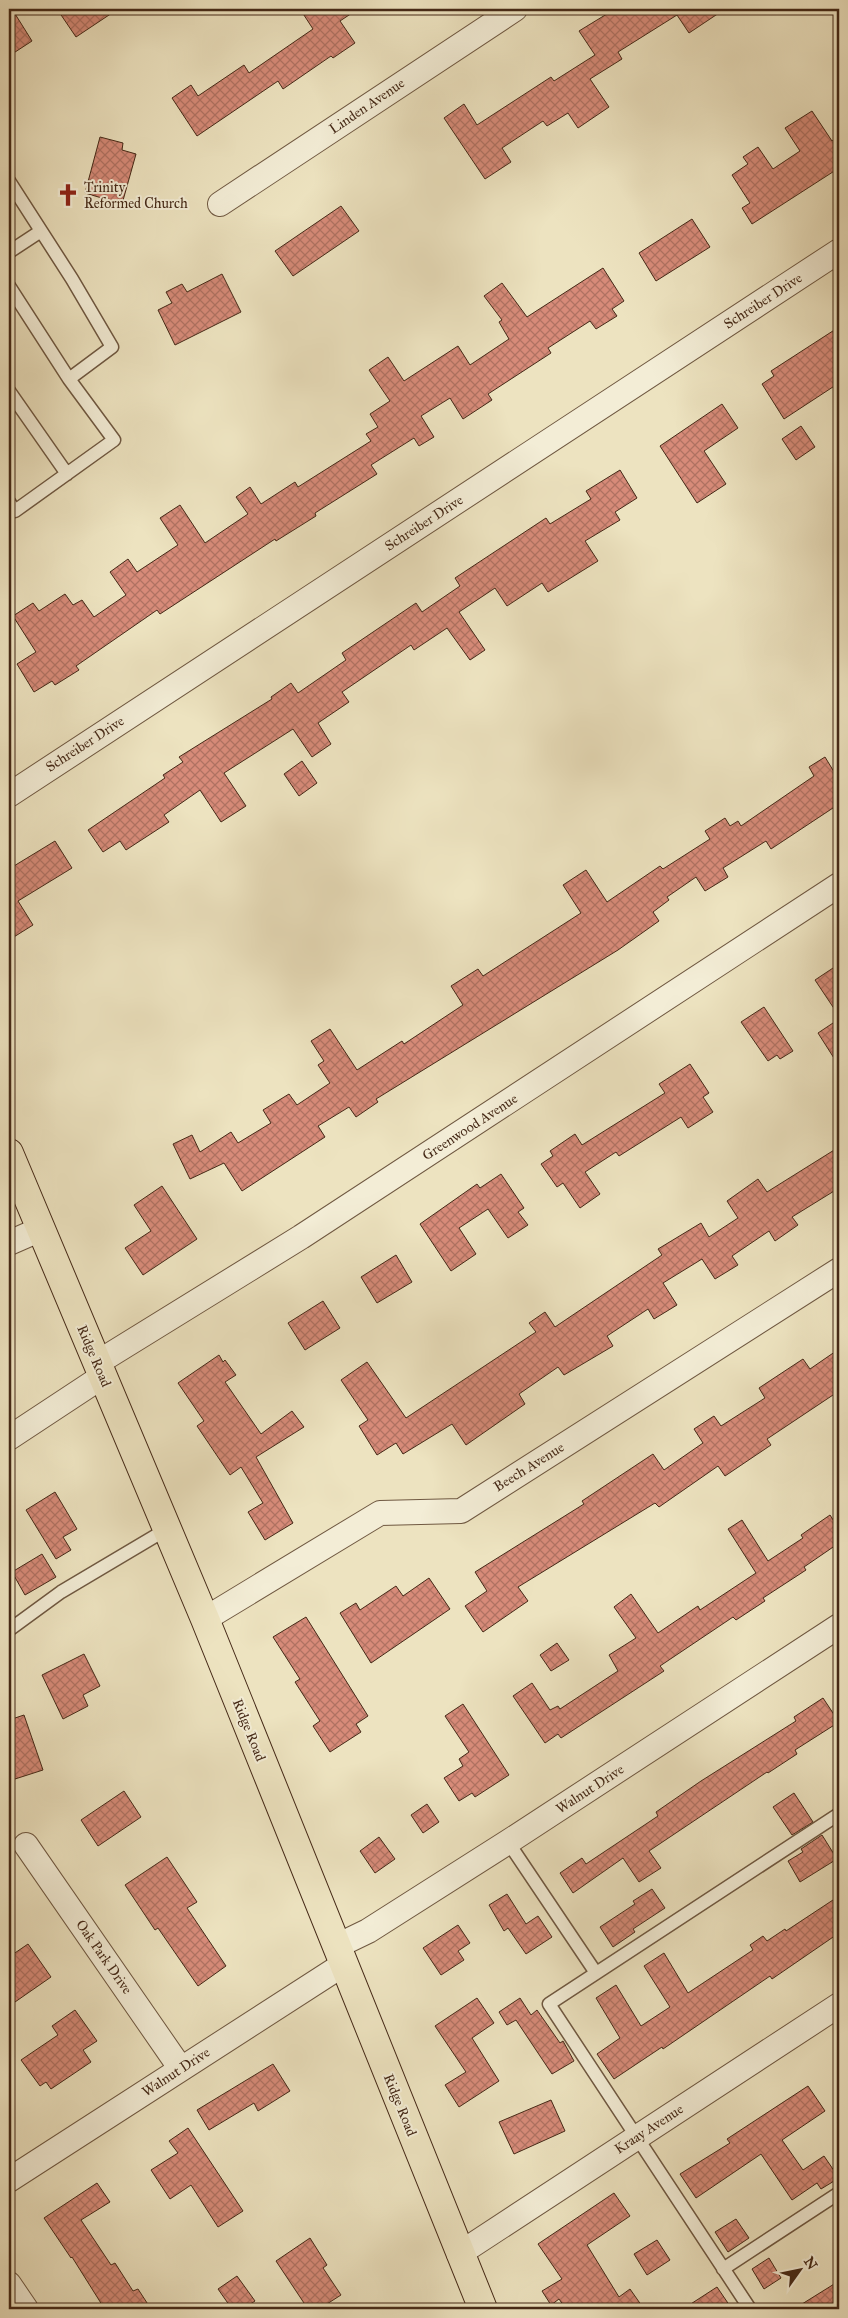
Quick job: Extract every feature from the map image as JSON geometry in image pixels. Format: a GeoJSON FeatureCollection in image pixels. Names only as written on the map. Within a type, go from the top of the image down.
{"type":"FeatureCollection","features":[{"type":"Feature","properties":{"kind":"main road","name":"Ridge Road"},"geometry":{"type":"LineString","coordinates":[[9,1153],[204,1619],[459,2254],[483,2309]]}},
{"type":"Feature","properties":{"kind":"street","name":"Linden Avenue"},"geometry":{"type":"LineString","coordinates":[[220,204],[515,9]]}},
{"type":"Feature","properties":{"kind":"street","name":"Schreiber Drive"},"geometry":{"type":"LineString","coordinates":[[9,794],[839,251]]}},
{"type":"Feature","properties":{"kind":"street","name":"Greenwood Avenue"},"geometry":{"type":"LineString","coordinates":[[9,1438],[100,1370],[839,886]]}},
{"type":"Feature","properties":{"kind":"street"},"geometry":{"type":"LineString","coordinates":[[9,1243],[41,1229]]}},
{"type":"Feature","properties":{"kind":"street","name":"Beech Avenue"},"geometry":{"type":"LineString","coordinates":[[204,1619],[380,1513],[461,1511],[839,1270]]}},
{"type":"Feature","properties":{"kind":"street","name":"Walnut Drive"},"geometry":{"type":"LineString","coordinates":[[9,2180],[181,2069],[340,1955],[368,1931],[839,1626]]}},
{"type":"Feature","properties":{"kind":"street","name":"Oak Park Drive"},"geometry":{"type":"LineString","coordinates":[[26,1845],[181,2069]]}},
{"type":"Feature","properties":{"kind":"street","name":"Kraay Avenue"},"geometry":{"type":"LineString","coordinates":[[459,2254],[839,2004]]}},
{"type":"Feature","properties":{"kind":"street"},"geometry":{"type":"LineString","coordinates":[[9,2284],[26,2309]]}},
{"type":"Feature","properties":{"kind":"lane"},"geometry":{"type":"LineString","coordinates":[[9,180],[112,346],[70,379]]}},
{"type":"Feature","properties":{"kind":"lane"},"geometry":{"type":"LineString","coordinates":[[9,252],[41,231]]}},
{"type":"Feature","properties":{"kind":"lane"},"geometry":{"type":"LineString","coordinates":[[9,286],[70,379],[114,440],[15,511],[9,502]]}},
{"type":"Feature","properties":{"kind":"lane"},"geometry":{"type":"LineString","coordinates":[[9,391],[67,474]]}},
{"type":"Feature","properties":{"kind":"lane"},"geometry":{"type":"LineString","coordinates":[[9,1630],[61,1592],[167,1529]]}},
{"type":"Feature","properties":{"kind":"lane"},"geometry":{"type":"LineString","coordinates":[[750,2309],[549,2004],[839,1814]]}},
{"type":"Feature","properties":{"kind":"lane"},"geometry":{"type":"LineString","coordinates":[[508,1842],[596,1974]]}},
{"type":"Feature","properties":{"kind":"lane"},"geometry":{"type":"LineString","coordinates":[[723,2268],[839,2193]]}},
{"type":"Feature","properties":{"kind":"building"},"geometry":{"type":"Polygon","coordinates":[[[9,9],[12,9],[32,41],[9,56],[9,9]]]}},
{"type":"Feature","properties":{"kind":"building"},"geometry":{"type":"Polygon","coordinates":[[[57,9],[118,9],[76,37],[57,9]]]}},
{"type":"Feature","properties":{"kind":"building"},"geometry":{"type":"Polygon","coordinates":[[[300,9],[358,9],[340,21],[355,43],[333,58],[331,56],[283,89],[278,81],[197,136],[172,98],[191,85],[198,96],[244,65],[249,73],[313,29],[300,9]]]}},
{"type":"Feature","properties":{"kind":"building"},"geometry":{"type":"Polygon","coordinates":[[[615,9],[725,9],[689,33],[677,15],[618,52],[622,59],[590,79],[609,107],[578,128],[568,113],[547,126],[543,121],[502,148],[511,162],[485,179],[444,118],[464,104],[477,125],[551,77],[554,81],[595,55],[579,31],[615,9]]]}},
{"type":"Feature","properties":{"kind":"building"},"geometry":{"type":"Polygon","coordinates":[[[812,111],[832,141],[839,136],[839,168],[752,224],[742,208],[750,203],[732,175],[748,164],[743,157],[758,147],[773,169],[800,151],[785,128],[812,111]]]}},
{"type":"Feature","properties":{"kind":"building"},"geometry":{"type":"Polygon","coordinates":[[[100,137],[123,143],[122,150],[136,154],[122,204],[85,193],[100,137]]]}},
{"type":"Feature","properties":{"kind":"building"},"geometry":{"type":"Polygon","coordinates":[[[341,206],[359,231],[293,276],[275,251],[341,206]]]}},
{"type":"Feature","properties":{"kind":"building"},"geometry":{"type":"Polygon","coordinates":[[[692,219],[710,247],[656,281],[639,253],[692,219]]]}},
{"type":"Feature","properties":{"kind":"building"},"geometry":{"type":"Polygon","coordinates":[[[603,268],[624,301],[612,309],[617,316],[596,329],[590,321],[548,348],[551,353],[488,394],[492,400],[463,419],[450,398],[421,416],[434,437],[419,446],[414,438],[371,465],[377,474],[315,513],[316,516],[276,541],[275,539],[160,614],[157,610],[76,666],[79,670],[55,685],[52,681],[34,692],[17,664],[36,652],[13,616],[33,603],[39,611],[65,594],[73,605],[82,600],[94,617],[126,595],[110,572],[128,559],[137,572],[178,545],[160,518],[180,505],[205,543],[248,514],[236,497],[250,487],[261,504],[295,482],[298,487],[371,441],[366,434],[378,427],[370,414],[390,401],[369,370],[388,357],[404,381],[458,346],[470,365],[509,339],[499,322],[502,320],[484,296],[502,283],[527,317],[603,268]]]}},
{"type":"Feature","properties":{"kind":"building"},"geometry":{"type":"Polygon","coordinates":[[[222,274],[241,312],[175,345],[158,310],[172,303],[166,292],[182,284],[187,292],[222,274]]]}},
{"type":"Feature","properties":{"kind":"building"},"geometry":{"type":"Polygon","coordinates":[[[839,327],[839,383],[784,419],[762,384],[774,376],[771,371],[839,327]]]}},
{"type":"Feature","properties":{"kind":"building"},"geometry":{"type":"Polygon","coordinates":[[[722,404],[738,428],[704,451],[726,484],[697,503],[660,446],[722,404]]]}},
{"type":"Feature","properties":{"kind":"building"},"geometry":{"type":"Polygon","coordinates":[[[801,426],[815,447],[796,460],[782,439],[801,426]]]}},
{"type":"Feature","properties":{"kind":"building"},"geometry":{"type":"Polygon","coordinates":[[[620,470],[637,498],[615,512],[620,520],[585,541],[598,561],[548,592],[542,583],[507,606],[495,588],[459,612],[485,650],[470,660],[447,628],[414,650],[411,645],[342,692],[349,702],[318,723],[331,744],[312,757],[293,729],[224,773],[246,806],[221,822],[200,790],[164,815],[169,822],[126,850],[120,841],[103,852],[88,830],[165,778],[163,775],[183,762],[179,757],[272,699],[271,697],[291,683],[298,693],[346,660],[342,653],[416,603],[422,612],[460,586],[455,578],[546,518],[550,524],[591,499],[586,491],[620,470]]]}},
{"type":"Feature","properties":{"kind":"building"},"geometry":{"type":"Polygon","coordinates":[[[825,757],[839,780],[839,804],[771,849],[766,841],[723,868],[728,877],[705,891],[696,877],[667,897],[669,900],[653,912],[659,921],[618,950],[376,1099],[378,1102],[356,1117],[349,1107],[318,1126],[325,1137],[242,1191],[224,1163],[190,1179],[173,1144],[192,1135],[200,1152],[231,1132],[238,1143],[271,1123],[263,1110],[289,1094],[297,1105],[330,1083],[318,1065],[324,1061],[311,1041],[330,1029],[357,1070],[402,1041],[404,1044],[463,1005],[451,986],[478,969],[483,976],[581,913],[563,885],[586,870],[607,902],[660,866],[663,869],[710,839],[705,831],[725,818],[730,826],[738,821],[741,826],[814,776],[809,767],[825,757]]]}},
{"type":"Feature","properties":{"kind":"building"},"geometry":{"type":"Polygon","coordinates":[[[302,761],[317,783],[299,796],[284,774],[302,761]]]}},
{"type":"Feature","properties":{"kind":"building"},"geometry":{"type":"Polygon","coordinates":[[[55,841],[72,868],[18,901],[33,925],[9,940],[9,869],[55,841]]]}},
{"type":"Feature","properties":{"kind":"building"},"geometry":{"type":"Polygon","coordinates":[[[839,964],[839,1016],[815,980],[839,964]]]}},
{"type":"Feature","properties":{"kind":"building"},"geometry":{"type":"Polygon","coordinates":[[[764,1007],[793,1051],[780,1059],[777,1055],[768,1061],[741,1022],[764,1007]]]}},
{"type":"Feature","properties":{"kind":"building"},"geometry":{"type":"Polygon","coordinates":[[[839,1019],[839,1066],[818,1033],[839,1019]]]}},
{"type":"Feature","properties":{"kind":"building"},"geometry":{"type":"Polygon","coordinates":[[[690,1064],[709,1093],[703,1097],[713,1112],[688,1128],[681,1117],[619,1156],[616,1152],[585,1172],[600,1194],[580,1208],[563,1183],[557,1187],[541,1164],[553,1156],[550,1151],[575,1134],[582,1145],[665,1093],[659,1084],[690,1064]]]}},
{"type":"Feature","properties":{"kind":"building"},"geometry":{"type":"Polygon","coordinates":[[[839,1147],[839,1188],[792,1217],[798,1225],[775,1241],[769,1231],[732,1256],[738,1265],[715,1279],[702,1259],[663,1283],[677,1305],[654,1319],[648,1309],[607,1336],[613,1346],[564,1375],[558,1367],[519,1394],[525,1404],[466,1445],[452,1424],[403,1454],[396,1443],[377,1455],[359,1426],[368,1420],[341,1380],[367,1362],[406,1418],[536,1332],[529,1323],[545,1312],[555,1327],[662,1255],[658,1249],[701,1223],[709,1237],[738,1218],[727,1201],[758,1179],[767,1192],[839,1147]]]}},
{"type":"Feature","properties":{"kind":"building"},"geometry":{"type":"Polygon","coordinates":[[[501,1174],[524,1208],[518,1212],[528,1225],[508,1238],[488,1209],[459,1228],[476,1254],[451,1271],[420,1224],[477,1184],[480,1188],[501,1174]]]}},
{"type":"Feature","properties":{"kind":"building"},"geometry":{"type":"Polygon","coordinates":[[[162,1186],[197,1239],[143,1275],[125,1248],[151,1231],[134,1205],[162,1186]]]}},
{"type":"Feature","properties":{"kind":"building"},"geometry":{"type":"Polygon","coordinates":[[[396,1255],[412,1282],[377,1303],[361,1277],[396,1255]]]}},
{"type":"Feature","properties":{"kind":"building"},"geometry":{"type":"Polygon","coordinates":[[[323,1301],[340,1328],[305,1350],[288,1323],[323,1301]]]}},
{"type":"Feature","properties":{"kind":"building"},"geometry":{"type":"Polygon","coordinates":[[[839,1349],[839,1391],[767,1439],[771,1445],[725,1476],[718,1466],[659,1507],[655,1503],[518,1587],[528,1601],[483,1632],[465,1606],[487,1591],[475,1572],[584,1504],[582,1501],[653,1454],[664,1470],[703,1443],[694,1429],[714,1416],[721,1426],[765,1398],[759,1388],[803,1359],[810,1369],[839,1349]]]}},
{"type":"Feature","properties":{"kind":"building"},"geometry":{"type":"Polygon","coordinates":[[[219,1355],[236,1375],[225,1382],[261,1434],[292,1411],[304,1427],[256,1457],[293,1523],[265,1540],[248,1512],[263,1503],[241,1467],[230,1475],[197,1426],[204,1421],[178,1383],[219,1355]]]}},
{"type":"Feature","properties":{"kind":"building"},"geometry":{"type":"Polygon","coordinates":[[[55,1492],[77,1529],[63,1537],[71,1550],[56,1559],[26,1510],[55,1492]]]}},
{"type":"Feature","properties":{"kind":"building"},"geometry":{"type":"Polygon","coordinates":[[[830,1515],[839,1529],[839,1543],[804,1567],[806,1570],[763,1598],[765,1601],[736,1620],[733,1617],[660,1666],[664,1671],[561,1738],[558,1734],[545,1743],[513,1696],[532,1683],[550,1710],[558,1706],[560,1709],[618,1671],[609,1655],[636,1638],[614,1607],[631,1594],[658,1633],[698,1606],[700,1610],[756,1573],[728,1529],[742,1520],[768,1561],[803,1538],[801,1535],[830,1515]]]}},
{"type":"Feature","properties":{"kind":"building"},"geometry":{"type":"Polygon","coordinates":[[[42,1554],[56,1577],[25,1595],[12,1572],[42,1554]]]}},
{"type":"Feature","properties":{"kind":"building"},"geometry":{"type":"Polygon","coordinates":[[[429,1578],[450,1609],[371,1663],[340,1613],[356,1603],[360,1610],[396,1586],[403,1596],[429,1578]]]}},
{"type":"Feature","properties":{"kind":"building"},"geometry":{"type":"Polygon","coordinates":[[[306,1617],[368,1716],[356,1724],[361,1732],[330,1752],[313,1726],[320,1721],[295,1682],[300,1679],[273,1637],[306,1617]]]}},
{"type":"Feature","properties":{"kind":"building"},"geometry":{"type":"Polygon","coordinates":[[[557,1643],[569,1660],[551,1671],[540,1655],[557,1643]]]}},
{"type":"Feature","properties":{"kind":"building"},"geometry":{"type":"Polygon","coordinates":[[[84,1654],[100,1686],[83,1695],[88,1706],[63,1719],[42,1675],[84,1654]]]}},
{"type":"Feature","properties":{"kind":"building"},"geometry":{"type":"Polygon","coordinates":[[[823,1698],[839,1722],[795,1750],[797,1754],[649,1851],[661,1868],[639,1882],[623,1858],[573,1893],[560,1873],[582,1858],[586,1864],[658,1816],[656,1812],[701,1781],[796,1721],[794,1717],[823,1698]]]}},
{"type":"Feature","properties":{"kind":"building"},"geometry":{"type":"Polygon","coordinates":[[[463,1704],[509,1775],[475,1797],[472,1793],[459,1801],[444,1778],[463,1766],[459,1759],[469,1752],[445,1716],[463,1704]]]}},
{"type":"Feature","properties":{"kind":"building"},"geometry":{"type":"Polygon","coordinates":[[[24,1715],[43,1770],[15,1779],[9,1762],[9,1720],[24,1715]]]}},
{"type":"Feature","properties":{"kind":"building"},"geometry":{"type":"Polygon","coordinates":[[[124,1791],[141,1817],[98,1846],[81,1820],[124,1791]]]}},
{"type":"Feature","properties":{"kind":"building"},"geometry":{"type":"Polygon","coordinates":[[[794,1793],[813,1822],[792,1835],[773,1807],[794,1793]]]}},
{"type":"Feature","properties":{"kind":"building"},"geometry":{"type":"Polygon","coordinates":[[[427,1804],[439,1822],[423,1833],[411,1815],[427,1804]]]}},
{"type":"Feature","properties":{"kind":"building"},"geometry":{"type":"Polygon","coordinates":[[[822,1835],[837,1859],[800,1882],[788,1861],[803,1852],[801,1849],[822,1835]]]}},
{"type":"Feature","properties":{"kind":"building"},"geometry":{"type":"Polygon","coordinates":[[[379,1837],[395,1859],[375,1873],[360,1851],[379,1837]]]}},
{"type":"Feature","properties":{"kind":"building"},"geometry":{"type":"Polygon","coordinates":[[[167,1857],[197,1902],[187,1908],[226,1966],[198,1986],[158,1928],[155,1930],[125,1885],[167,1857]]]}},
{"type":"Feature","properties":{"kind":"building"},"geometry":{"type":"Polygon","coordinates":[[[652,1889],[665,1908],[633,1929],[635,1932],[613,1947],[600,1927],[635,1904],[633,1901],[652,1889]]]}},
{"type":"Feature","properties":{"kind":"building"},"geometry":{"type":"Polygon","coordinates":[[[507,1894],[526,1924],[538,1916],[552,1937],[526,1954],[508,1928],[504,1931],[489,1905],[507,1894]]]}},
{"type":"Feature","properties":{"kind":"building"},"geometry":{"type":"Polygon","coordinates":[[[839,1896],[839,1933],[772,1979],[770,1976],[663,2049],[662,2047],[614,2079],[597,2054],[620,2038],[596,1998],[616,1985],[641,2026],[670,2007],[644,1966],[664,1953],[688,1993],[753,1950],[750,1945],[763,1936],[767,1941],[785,1929],[786,1931],[839,1896]]]}},
{"type":"Feature","properties":{"kind":"building"},"geometry":{"type":"Polygon","coordinates":[[[458,1925],[470,1943],[458,1951],[464,1960],[441,1975],[423,1948],[458,1925]]]}},
{"type":"Feature","properties":{"kind":"building"},"geometry":{"type":"Polygon","coordinates":[[[28,1944],[51,1977],[15,2002],[9,1992],[9,1957],[28,1944]]]}},
{"type":"Feature","properties":{"kind":"building"},"geometry":{"type":"Polygon","coordinates":[[[477,1998],[494,2023],[472,2038],[499,2081],[459,2107],[445,2085],[466,2072],[435,2026],[477,1998]]]}},
{"type":"Feature","properties":{"kind":"building"},"geometry":{"type":"Polygon","coordinates":[[[520,1998],[531,2015],[537,2010],[560,2043],[563,2041],[574,2061],[552,2074],[516,2020],[507,2025],[499,2012],[520,1998]]]}},
{"type":"Feature","properties":{"kind":"building"},"geometry":{"type":"Polygon","coordinates":[[[75,2010],[97,2041],[83,2050],[91,2062],[51,2089],[46,2082],[40,2086],[21,2060],[58,2035],[52,2026],[75,2010]]]}},
{"type":"Feature","properties":{"kind":"building"},"geometry":{"type":"Polygon","coordinates":[[[273,2064],[290,2091],[258,2111],[254,2103],[209,2130],[197,2110],[273,2064]]]}},
{"type":"Feature","properties":{"kind":"building"},"geometry":{"type":"Polygon","coordinates":[[[808,2086],[825,2111],[782,2140],[803,2170],[824,2156],[839,2178],[821,2189],[817,2183],[792,2200],[761,2154],[696,2198],[680,2174],[730,2143],[727,2139],[808,2086]]]}},
{"type":"Feature","properties":{"kind":"building"},"geometry":{"type":"Polygon","coordinates":[[[551,2100],[565,2131],[514,2154],[499,2122],[551,2100]]]}},
{"type":"Feature","properties":{"kind":"building"},"geometry":{"type":"Polygon","coordinates":[[[188,2128],[243,2211],[218,2227],[191,2185],[170,2199],[151,2170],[178,2153],[169,2141],[188,2128]]]}},
{"type":"Feature","properties":{"kind":"building"},"geometry":{"type":"Polygon","coordinates":[[[97,2183],[110,2202],[81,2220],[111,2265],[115,2263],[133,2291],[138,2289],[151,2309],[103,2309],[72,2257],[44,2218],[97,2183]]]}},
{"type":"Feature","properties":{"kind":"building"},"geometry":{"type":"Polygon","coordinates":[[[614,2193],[630,2216],[587,2245],[619,2297],[630,2289],[644,2309],[566,2309],[559,2299],[551,2305],[542,2291],[562,2279],[538,2244],[614,2193]]]}},
{"type":"Feature","properties":{"kind":"building"},"geometry":{"type":"Polygon","coordinates":[[[736,2219],[749,2238],[728,2252],[715,2232],[736,2219]]]}},
{"type":"Feature","properties":{"kind":"building"},"geometry":{"type":"Polygon","coordinates":[[[310,2238],[327,2265],[323,2268],[341,2295],[319,2309],[308,2309],[276,2261],[310,2238]]]}},
{"type":"Feature","properties":{"kind":"building"},"geometry":{"type":"Polygon","coordinates":[[[657,2240],[670,2260],[647,2275],[634,2254],[657,2240]]]}},
{"type":"Feature","properties":{"kind":"building"},"geometry":{"type":"Polygon","coordinates":[[[769,2258],[781,2278],[764,2289],[752,2269],[769,2258]]]}},
{"type":"Feature","properties":{"kind":"building"},"geometry":{"type":"Polygon","coordinates":[[[237,2276],[255,2301],[243,2309],[232,2309],[218,2289],[237,2276]]]}},
{"type":"Feature","properties":{"kind":"building"},"geometry":{"type":"Polygon","coordinates":[[[839,2281],[839,2309],[794,2309],[839,2281]]]}},
{"type":"Feature","properties":{"kind":"building"},"geometry":{"type":"Polygon","coordinates":[[[717,2287],[732,2309],[683,2309],[717,2287]]]}},
{"type":"Feature","properties":{"kind":"place","name":"Trinity Reformed Church"},"geometry":{"type":"Point","coordinates":[68,195]}}]}
